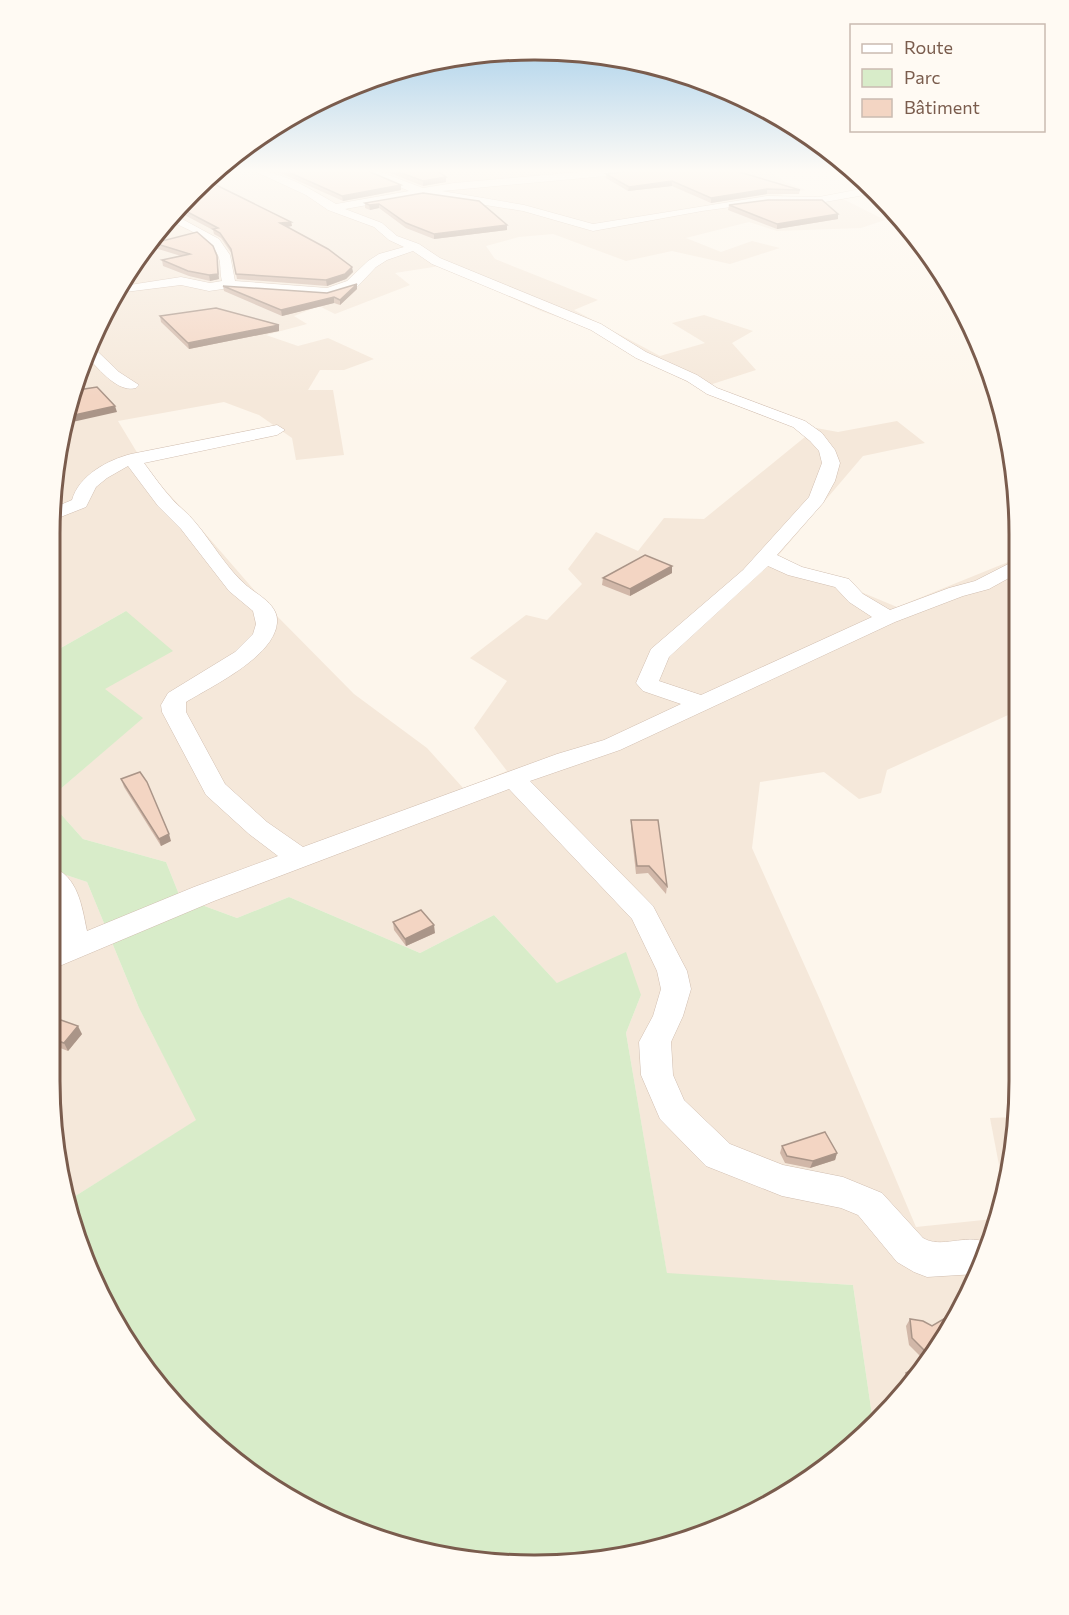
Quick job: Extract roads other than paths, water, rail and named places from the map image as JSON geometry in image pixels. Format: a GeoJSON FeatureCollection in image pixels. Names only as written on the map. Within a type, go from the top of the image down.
{"type":"FeatureCollection","features":[{"type":"Feature","properties":{"kind":"street"},"geometry":{"type":"LineString","coordinates":[[220,246],[225,258],[226,277],[230,284]]}},
{"type":"Feature","properties":{"kind":"street"},"geometry":{"type":"LineString","coordinates":[[411,246],[435,261],[596,327],[641,355],[692,378],[712,391],[799,424],[816,437],[827,450],[831,463],[826,481],[817,499],[750,574],[659,654],[647,683],[700,703]]}},
{"type":"Feature","properties":{"kind":"street"},"geometry":{"type":"LineString","coordinates":[[129,288],[171,282],[197,283],[209,287],[230,284],[320,293],[336,291],[352,284],[376,260],[415,248]]}},
{"type":"Feature","properties":{"kind":"street"},"geometry":{"type":"LineString","coordinates":[[95,356],[114,375],[131,385]]}},
{"type":"Feature","properties":{"kind":"street"},"geometry":{"type":"LineString","coordinates":[[61,512],[80,503],[81,495],[86,487],[100,473],[131,459],[276,430]]}},
{"type":"Feature","properties":{"kind":"street"},"geometry":{"type":"LineString","coordinates":[[131,459],[162,500],[180,515],[231,582],[265,613],[267,623],[262,635],[244,656],[176,698],[173,705],[174,712],[215,789],[258,828],[301,859]]}},
{"type":"Feature","properties":{"kind":"street"},"geometry":{"type":"LineString","coordinates":[[60,519],[79,525]]}},
{"type":"Feature","properties":{"kind":"street"},"geometry":{"type":"LineString","coordinates":[[766,557],[795,571],[842,583],[855,598],[888,618]]}},
{"type":"Feature","properties":{"kind":"street"},"geometry":{"type":"LineString","coordinates":[[60,956],[204,894],[612,744],[888,618],[956,592],[982,585],[1009,570]]}},
{"type":"Feature","properties":{"kind":"street"},"geometry":{"type":"LineString","coordinates":[[513,779],[643,913],[672,971],[676,989],[668,1016],[655,1042],[657,1075],[672,1109],[718,1155],[782,1180],[843,1193],[870,1204],[910,1250],[927,1260],[975,1257]]}},
{"type":"Feature","properties":{"kind":"street"},"geometry":{"type":"LineString","coordinates":[[60,885],[63,888],[76,949]]}}]}
